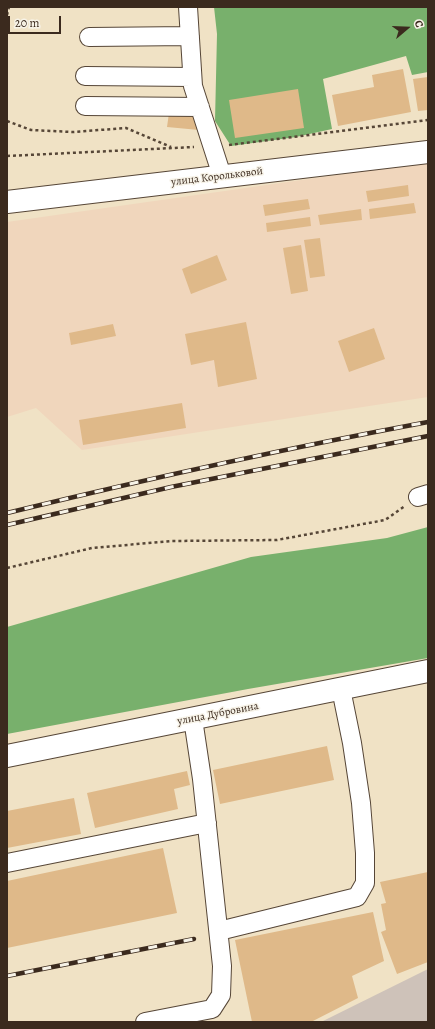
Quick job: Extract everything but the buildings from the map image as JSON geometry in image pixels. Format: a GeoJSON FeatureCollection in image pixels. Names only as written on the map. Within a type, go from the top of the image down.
{"type":"FeatureCollection","features":[{"type":"Feature","properties":{"kind":"main road","name":"улица Корольковой"},"geometry":{"type":"LineString","coordinates":[[7,202],[428,152]]}},
{"type":"Feature","properties":{"kind":"main road","name":"улица Дубровина"},"geometry":{"type":"LineString","coordinates":[[7,756],[428,671]]}},
{"type":"Feature","properties":{"kind":"lane"},"geometry":{"type":"LineString","coordinates":[[188,7],[193,86],[222,176]]}},
{"type":"Feature","properties":{"kind":"lane"},"geometry":{"type":"LineString","coordinates":[[89,37],[190,36]]}},
{"type":"Feature","properties":{"kind":"lane"},"geometry":{"type":"LineString","coordinates":[[85,76],[192,77]]}},
{"type":"Feature","properties":{"kind":"lane"},"geometry":{"type":"LineString","coordinates":[[85,106],[200,107]]}},
{"type":"Feature","properties":{"kind":"lane"},"geometry":{"type":"LineString","coordinates":[[219,931],[357,896],[365,883],[365,853],[360,803],[352,743],[341,689]]}},
{"type":"Feature","properties":{"kind":"lane"},"geometry":{"type":"LineString","coordinates":[[145,1022],[212,1009],[221,995],[222,966],[219,931],[202,779],[193,719]]}},
{"type":"Feature","properties":{"kind":"lane"},"geometry":{"type":"LineString","coordinates":[[7,864],[207,823]]}},
{"type":"Feature","properties":{"kind":"path"},"geometry":{"type":"LineString","coordinates":[[7,15],[9,7]]}},
{"type":"Feature","properties":{"kind":"path"},"geometry":{"type":"LineString","coordinates":[[7,121],[31,130],[73,132],[126,128],[173,148]]}},
{"type":"Feature","properties":{"kind":"path"},"geometry":{"type":"LineString","coordinates":[[7,568],[92,548],[172,541],[277,540],[385,520],[423,496]]}},
{"type":"Feature","properties":{"kind":"shaded area"},"geometry":{"type":"Polygon","coordinates":[[[428,162],[428,397],[82,450],[36,408],[7,417],[7,222],[428,162]]]}},
{"type":"Feature","properties":{"kind":"shaded area"},"geometry":{"type":"Polygon","coordinates":[[[428,969],[428,1022],[321,1022],[428,969]]]}},
{"type":"Feature","properties":{"kind":"green space"},"geometry":{"type":"Polygon","coordinates":[[[214,7],[428,7],[428,72],[412,75],[406,56],[323,79],[332,129],[296,137],[231,146],[215,121],[217,34],[214,7]]]}},
{"type":"Feature","properties":{"kind":"green space"},"geometry":{"type":"Polygon","coordinates":[[[428,527],[428,658],[248,689],[7,734],[7,627],[251,557],[387,538],[428,527]]]}},
{"type":"Feature","properties":{"kind":"railway"},"geometry":{"type":"LineString","coordinates":[[7,513],[217,464],[428,422]]}},
{"type":"Feature","properties":{"kind":"railway"},"geometry":{"type":"LineString","coordinates":[[7,525],[171,487],[428,436]]}},
{"type":"Feature","properties":{"kind":"railway"},"geometry":{"type":"LineString","coordinates":[[7,976],[194,939]]}}]}
